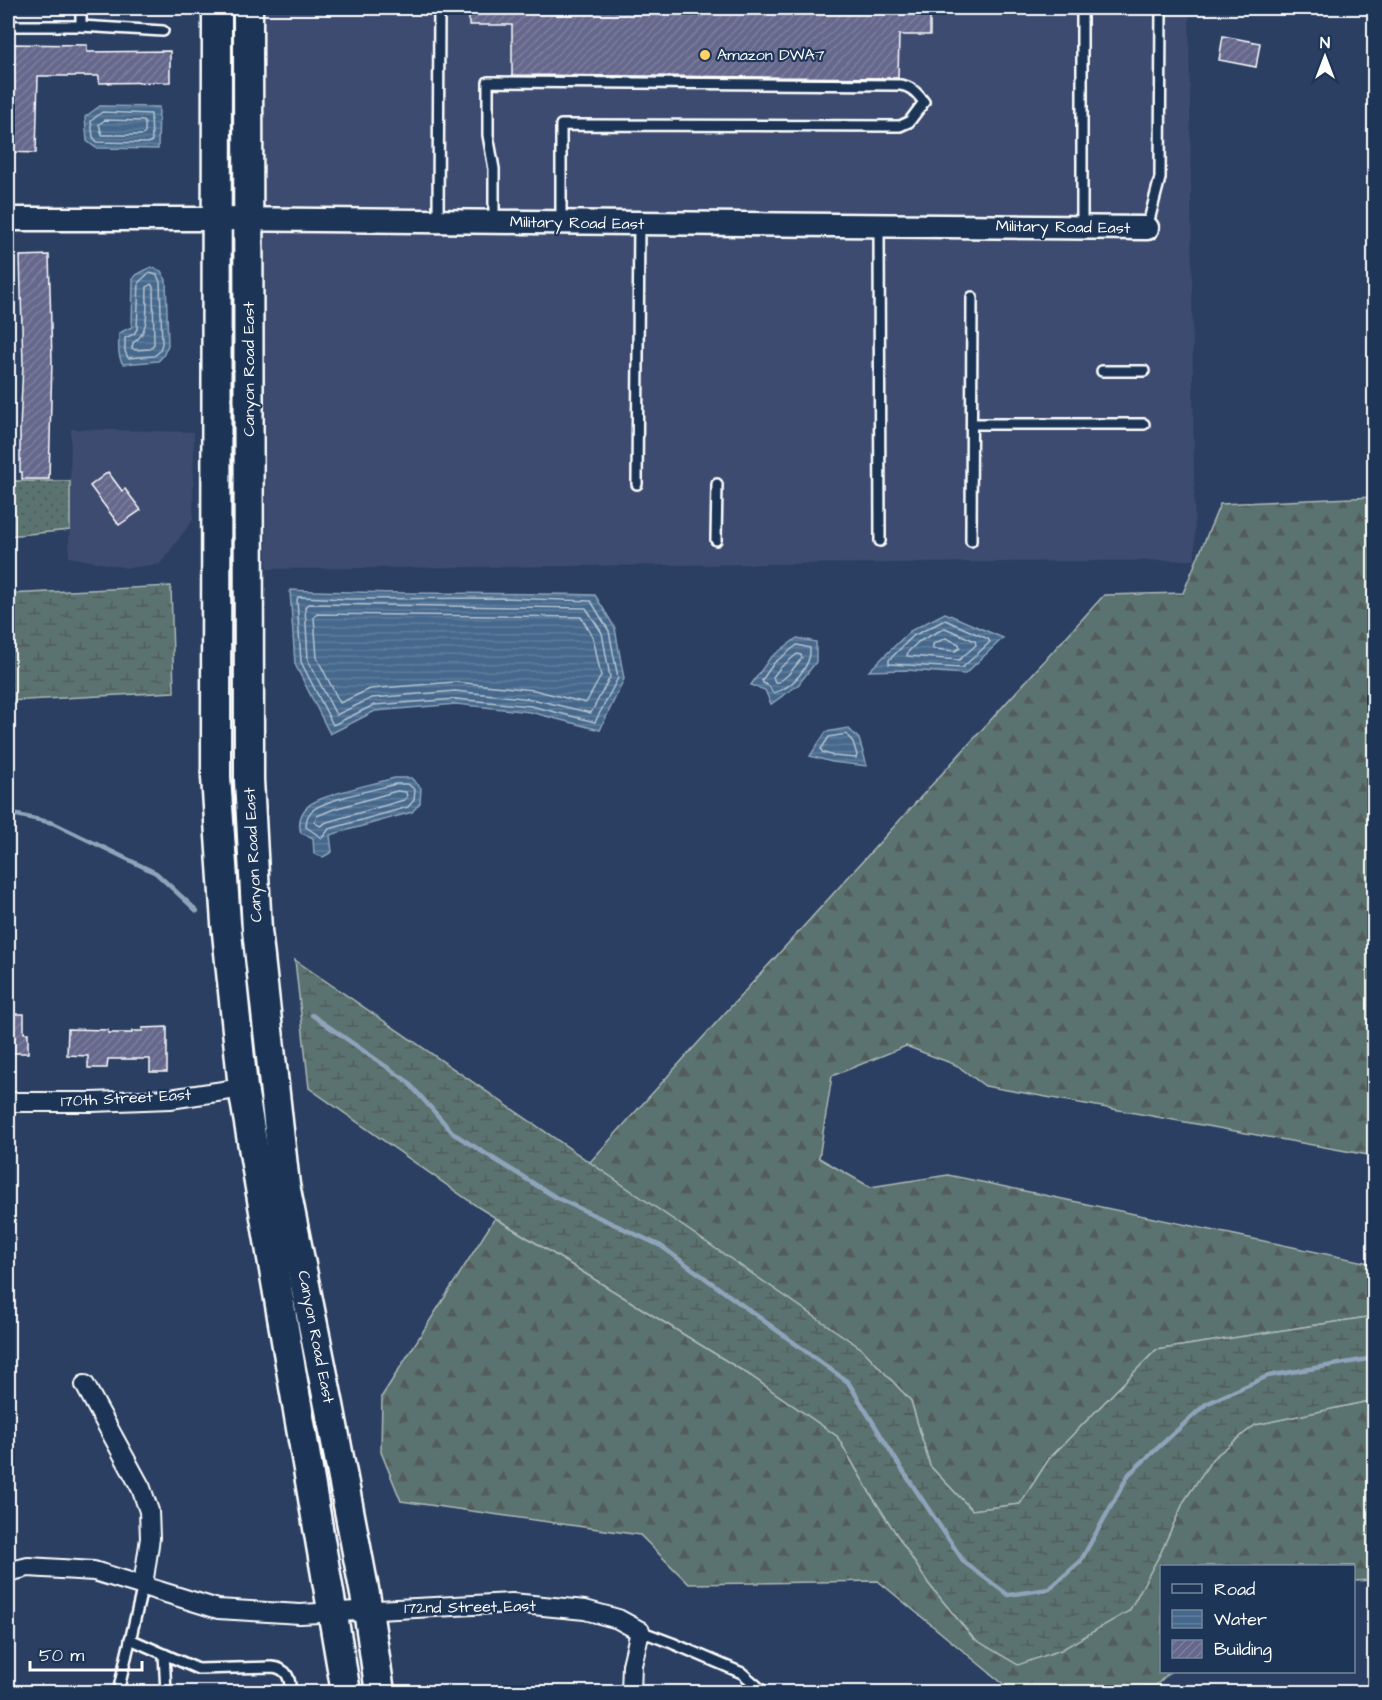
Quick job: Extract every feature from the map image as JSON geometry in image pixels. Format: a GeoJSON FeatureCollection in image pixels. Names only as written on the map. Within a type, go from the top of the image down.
{"type":"FeatureCollection","features":[{"type":"Feature","properties":{"kind":"main road","name":"Canyon Road East"},"geometry":{"type":"LineString","coordinates":[[217,8],[216,777],[226,923],[243,1088],[346,1692]]}},
{"type":"Feature","properties":{"kind":"main road","name":"Canyon Road East"},"geometry":{"type":"LineString","coordinates":[[248,8],[249,780],[257,930],[285,1185],[368,1610],[380,1692]]}},
{"type":"Feature","properties":{"kind":"main road"},"geometry":{"type":"LineString","coordinates":[[243,1088],[250,1088],[261,1099],[285,1185]]}},
{"type":"Feature","properties":{"kind":"street","name":"Military Road East"},"geometry":{"type":"LineString","coordinates":[[8,219],[1147,228]]}},
{"type":"Feature","properties":{"kind":"street","name":"170th Street East"},"geometry":{"type":"LineString","coordinates":[[8,1102],[170,1099],[243,1088]]}},
{"type":"Feature","properties":{"kind":"street"},"geometry":{"type":"LineString","coordinates":[[85,1385],[141,1488],[149,1511],[150,1538],[142,1585]]}},
{"type":"Feature","properties":{"kind":"street","name":"172nd Street East"},"geometry":{"type":"LineString","coordinates":[[8,1572],[28,1567],[94,1571],[218,1609],[300,1614],[512,1603],[585,1610],[618,1619],[640,1631]]}},
{"type":"Feature","properties":{"kind":"street"},"geometry":{"type":"LineString","coordinates":[[631,1692],[632,1665],[640,1631]]}},
{"type":"Feature","properties":{"kind":"lane"},"geometry":{"type":"LineString","coordinates":[[81,8],[81,26]]}},
{"type":"Feature","properties":{"kind":"lane"},"geometry":{"type":"LineString","coordinates":[[438,221],[440,8]]}},
{"type":"Feature","properties":{"kind":"lane"},"geometry":{"type":"LineString","coordinates":[[1082,8],[1082,228]]}},
{"type":"Feature","properties":{"kind":"lane"},"geometry":{"type":"LineString","coordinates":[[1147,228],[1160,178],[1161,8]]}},
{"type":"Feature","properties":{"kind":"lane"},"geometry":{"type":"LineString","coordinates":[[8,26],[81,26],[163,31]]}},
{"type":"Feature","properties":{"kind":"lane"},"geometry":{"type":"LineString","coordinates":[[494,222],[494,169],[488,135],[488,82],[900,85],[914,90],[924,102],[909,122],[900,126],[561,125],[561,223]]}},
{"type":"Feature","properties":{"kind":"lane"},"geometry":{"type":"LineString","coordinates":[[638,484],[639,223]]}},
{"type":"Feature","properties":{"kind":"lane"},"geometry":{"type":"LineString","coordinates":[[879,226],[880,541]]}},
{"type":"Feature","properties":{"kind":"lane"},"geometry":{"type":"LineString","coordinates":[[971,541],[972,297]]}},
{"type":"Feature","properties":{"kind":"lane"},"geometry":{"type":"LineString","coordinates":[[1102,371],[1144,371]]}},
{"type":"Feature","properties":{"kind":"lane"},"geometry":{"type":"LineString","coordinates":[[972,424],[1144,424]]}},
{"type":"Feature","properties":{"kind":"lane"},"geometry":{"type":"LineString","coordinates":[[716,540],[717,484]]}},
{"type":"Feature","properties":{"kind":"lane"},"geometry":{"type":"LineString","coordinates":[[118,1692],[142,1585]]}},
{"type":"Feature","properties":{"kind":"lane"},"geometry":{"type":"LineString","coordinates":[[640,1631],[742,1673],[764,1692]]}},
{"type":"Feature","properties":{"kind":"lane"},"geometry":{"type":"LineString","coordinates":[[130,1639],[198,1669],[278,1667],[285,1670],[290,1692]]}},
{"type":"Feature","properties":{"kind":"lane"},"geometry":{"type":"LineString","coordinates":[[164,1654],[168,1691]]}},
{"type":"Feature","properties":{"kind":"shaded area"},"geometry":{"type":"Polygon","coordinates":[[[261,8],[1189,8],[1195,560],[267,569],[261,8]]]}},
{"type":"Feature","properties":{"kind":"shaded area"},"geometry":{"type":"Polygon","coordinates":[[[71,429],[194,432],[193,520],[160,564],[127,568],[69,557],[71,429]]]}},
{"type":"Feature","properties":{"kind":"green space"},"geometry":{"type":"Polygon","coordinates":[[[8,481],[70,481],[70,530],[8,536],[8,481]]]}},
{"type":"Feature","properties":{"kind":"green space"},"geometry":{"type":"Polygon","coordinates":[[[1374,497],[1374,1156],[985,1086],[956,1065],[906,1046],[832,1076],[819,1158],[870,1187],[948,1175],[1374,1264],[1374,1316],[1156,1350],[1049,1459],[1020,1504],[972,1510],[930,1466],[911,1401],[862,1349],[589,1163],[1104,595],[1183,593],[1220,504],[1374,497]]]}},
{"type":"Feature","properties":{"kind":"green space"},"geometry":{"type":"Polygon","coordinates":[[[171,586],[174,692],[8,701],[8,594],[171,586]]]}},
{"type":"Feature","properties":{"kind":"green space"},"geometry":{"type":"Polygon","coordinates":[[[295,960],[862,1349],[911,1401],[930,1466],[972,1510],[1020,1504],[1049,1459],[1156,1350],[1374,1316],[1374,1400],[1255,1425],[1213,1458],[1184,1501],[1160,1554],[1129,1611],[1061,1650],[1018,1665],[974,1639],[928,1583],[870,1493],[837,1436],[751,1376],[478,1207],[309,1088],[295,960]]]}},
{"type":"Feature","properties":{"kind":"green space"},"geometry":{"type":"Polygon","coordinates":[[[495,1218],[751,1376],[837,1436],[870,1493],[928,1583],[974,1639],[1129,1611],[1160,1554],[1184,1501],[1213,1458],[1255,1425],[1374,1400],[1374,1580],[1355,1581],[1355,1565],[1160,1565],[1160,1673],[1169,1673],[1155,1686],[1056,1692],[1013,1692],[878,1581],[689,1584],[640,1535],[401,1501],[381,1452],[382,1396],[495,1218]]]}},
{"type":"Feature","properties":{"kind":"water"},"geometry":{"type":"Polygon","coordinates":[[[100,106],[159,107],[158,149],[96,148],[87,141],[85,117],[100,106]]]}},
{"type":"Feature","properties":{"kind":"water"},"geometry":{"type":"Polygon","coordinates":[[[151,267],[161,271],[166,280],[168,345],[158,361],[123,364],[119,353],[119,333],[132,327],[133,279],[151,267]]]}},
{"type":"Feature","properties":{"kind":"water"},"geometry":{"type":"Polygon","coordinates":[[[290,590],[595,595],[615,628],[624,679],[600,730],[530,712],[456,704],[375,711],[330,734],[295,664],[290,590]]]}},
{"type":"Feature","properties":{"kind":"water"},"geometry":{"type":"Polygon","coordinates":[[[945,613],[1003,638],[965,674],[906,670],[869,671],[910,631],[945,613]]]}},
{"type":"Feature","properties":{"kind":"water"},"geometry":{"type":"Polygon","coordinates":[[[797,638],[816,642],[816,662],[798,685],[771,704],[765,690],[751,685],[770,658],[797,638]]]}},
{"type":"Feature","properties":{"kind":"water"},"geometry":{"type":"Polygon","coordinates":[[[848,728],[859,739],[867,766],[832,762],[810,756],[826,732],[848,728]]]}},
{"type":"Feature","properties":{"kind":"water"},"geometry":{"type":"Polygon","coordinates":[[[395,778],[411,778],[421,788],[420,803],[412,812],[330,835],[332,852],[323,857],[314,854],[313,838],[301,833],[300,830],[301,816],[307,807],[335,794],[395,778]]]}},
{"type":"Feature","properties":{"kind":"building","name":"Amazon DWA7"},"geometry":{"type":"Polygon","coordinates":[[[469,8],[930,8],[930,35],[899,35],[898,78],[512,75],[512,25],[469,25],[469,8]]]}},
{"type":"Feature","properties":{"kind":"building"},"geometry":{"type":"Polygon","coordinates":[[[1223,36],[1260,43],[1256,67],[1219,60],[1223,36]]]}},
{"type":"Feature","properties":{"kind":"building"},"geometry":{"type":"Polygon","coordinates":[[[8,44],[87,45],[87,52],[170,51],[170,82],[99,83],[99,76],[38,76],[36,153],[9,152],[8,44]]]}},
{"type":"Feature","properties":{"kind":"building"},"geometry":{"type":"Polygon","coordinates":[[[49,255],[52,360],[49,479],[22,479],[20,429],[23,364],[20,256],[49,255]]]}},
{"type":"Feature","properties":{"kind":"building"},"geometry":{"type":"Polygon","coordinates":[[[108,472],[122,491],[125,489],[141,510],[119,525],[90,486],[108,472]]]}},
{"type":"Feature","properties":{"kind":"building"},"geometry":{"type":"Polygon","coordinates":[[[8,1014],[24,1014],[24,1033],[28,1033],[28,1053],[8,1053],[8,1014]]]}},
{"type":"Feature","properties":{"kind":"building"},"geometry":{"type":"Polygon","coordinates":[[[167,1027],[167,1072],[150,1072],[150,1059],[108,1059],[107,1068],[88,1068],[88,1056],[67,1055],[68,1029],[132,1033],[132,1031],[143,1031],[142,1028],[167,1027]]]}},
{"type":"Feature","properties":{"kind":"waterway"},"geometry":{"type":"LineString","coordinates":[[8,813],[53,823],[156,873],[197,911]]}},
{"type":"Feature","properties":{"kind":"waterway"},"geometry":{"type":"LineString","coordinates":[[312,1015],[407,1081],[454,1134],[557,1198],[661,1246],[848,1382],[901,1468],[964,1562],[1008,1595],[1049,1589],[1080,1562],[1129,1474],[1206,1404],[1268,1376],[1374,1358]]}},
{"type":"Feature","properties":{"kind":"place","name":"Amazon DWA7"},"geometry":{"type":"Point","coordinates":[705,55]}}]}
